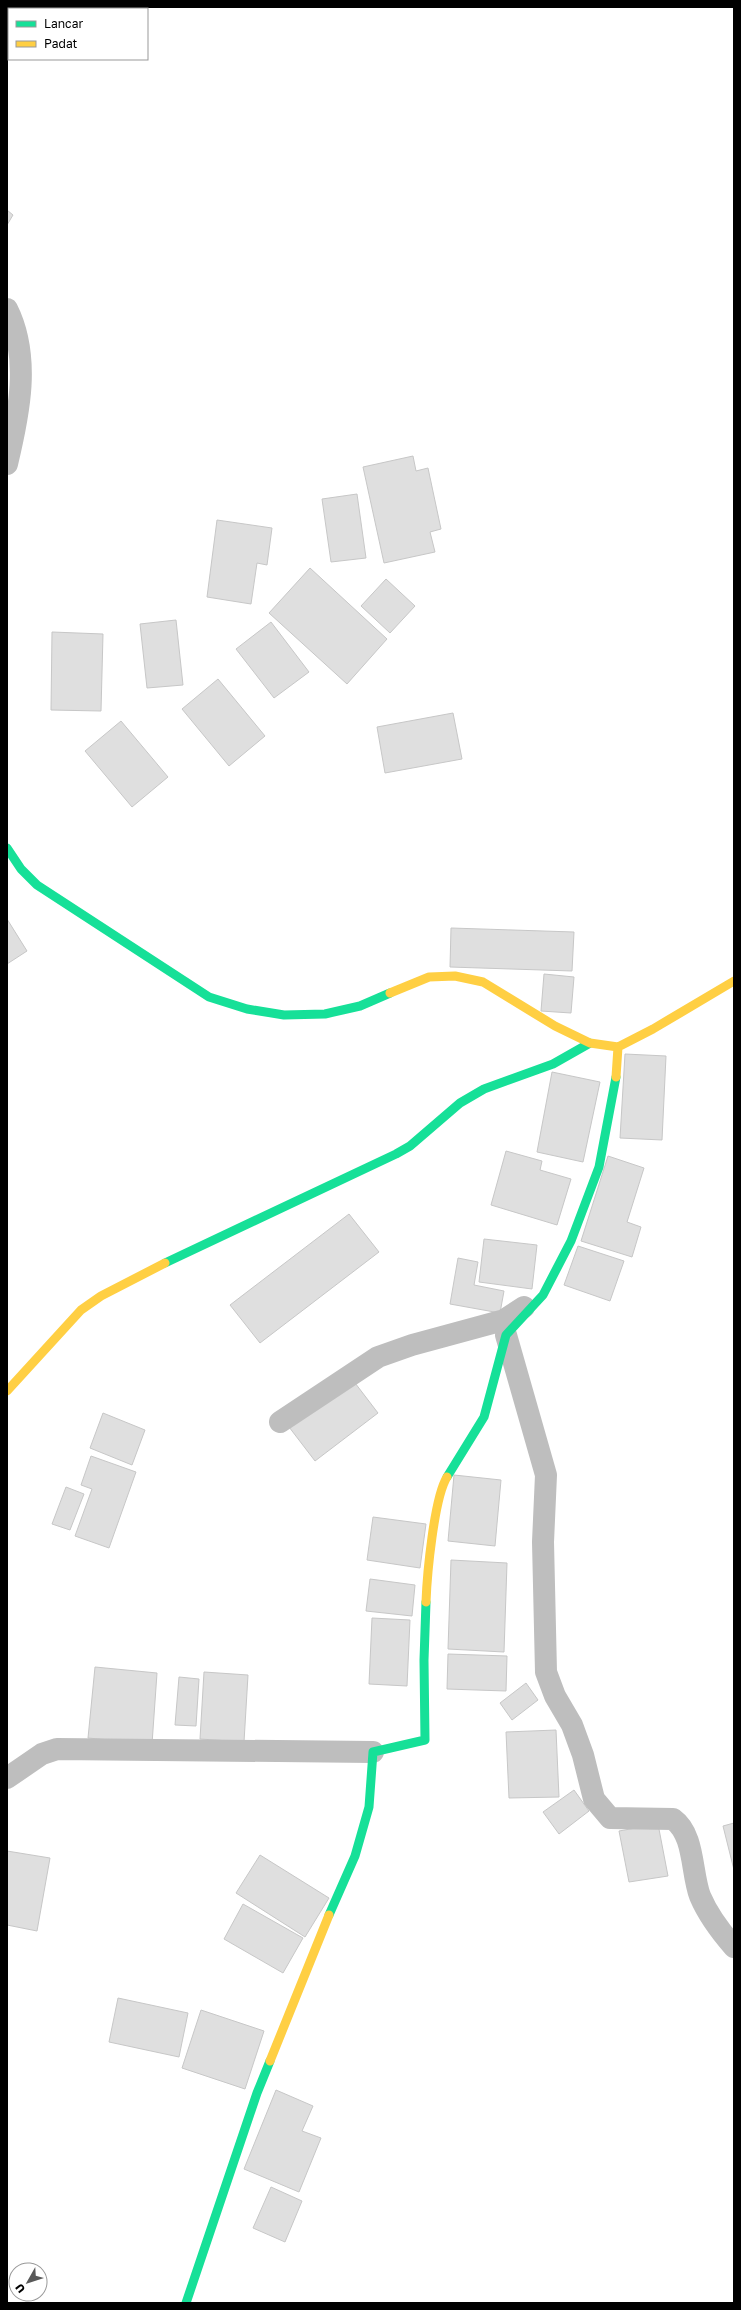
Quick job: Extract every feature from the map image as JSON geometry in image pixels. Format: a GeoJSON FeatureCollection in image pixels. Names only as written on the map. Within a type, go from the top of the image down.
{"type":"FeatureCollection","features":[{"type":"Feature","properties":{"kind":"street"},"geometry":{"type":"LineString","coordinates":[[7,309],[15,325],[22,364],[14,435],[7,464]]}},
{"type":"Feature","properties":{"kind":"street"},"geometry":{"type":"LineString","coordinates":[[7,848],[21,869],[37,885],[209,997],[247,1009],[284,1015],[325,1014],[360,1006],[430,977],[455,976],[483,982],[555,1026],[590,1043],[618,1047],[653,1029],[734,981]]}},
{"type":"Feature","properties":{"kind":"street"},"geometry":{"type":"LineString","coordinates":[[7,1391],[81,1310],[101,1296],[139,1276],[396,1154],[410,1146],[460,1103],[484,1089],[553,1064],[590,1043]]}},
{"type":"Feature","properties":{"kind":"street"},"geometry":{"type":"LineString","coordinates":[[7,1778],[42,1754],[57,1749],[373,1752],[425,1740],[424,1660],[427,1586],[436,1517],[444,1482],[484,1417],[506,1335],[543,1295],[571,1241],[599,1167],[618,1066],[618,1047]]}},
{"type":"Feature","properties":{"kind":"street"},"geometry":{"type":"LineString","coordinates":[[280,1422],[378,1357],[412,1345],[504,1320],[543,1295]]}},
{"type":"Feature","properties":{"kind":"street"},"geometry":{"type":"LineString","coordinates":[[506,1335],[546,1475],[543,1542],[546,1672],[555,1696],[572,1725],[583,1755],[594,1799],[601,1810],[610,1818],[673,1819],[679,1824],[690,1855],[699,1894],[708,1912],[734,1946]]}},
{"type":"Feature","properties":{"kind":"street"},"geometry":{"type":"LineString","coordinates":[[186,2303],[256,2093],[325,1924],[355,1856],[369,1806],[373,1752]]}},
{"type":"Feature","properties":{"kind":"building"},"geometry":{"type":"Polygon","coordinates":[[[7,210],[13,215],[7,225],[7,210]]]}},
{"type":"Feature","properties":{"kind":"building"},"geometry":{"type":"Polygon","coordinates":[[[413,456],[416,471],[428,468],[441,529],[430,532],[435,552],[384,563],[363,467],[413,456]]]}},
{"type":"Feature","properties":{"kind":"building"},"geometry":{"type":"Polygon","coordinates":[[[357,494],[366,558],[331,562],[322,499],[357,494]]]}},
{"type":"Feature","properties":{"kind":"building"},"geometry":{"type":"Polygon","coordinates":[[[217,520],[272,528],[267,565],[257,563],[251,604],[207,597],[217,520]]]}},
{"type":"Feature","properties":{"kind":"building"},"geometry":{"type":"Polygon","coordinates":[[[310,568],[387,639],[347,684],[269,613],[310,568]]]}},
{"type":"Feature","properties":{"kind":"building"},"geometry":{"type":"Polygon","coordinates":[[[386,579],[415,606],[390,633],[361,606],[386,579]]]}},
{"type":"Feature","properties":{"kind":"building"},"geometry":{"type":"Polygon","coordinates":[[[176,620],[183,685],[147,688],[140,624],[176,620]]]}},
{"type":"Feature","properties":{"kind":"building"},"geometry":{"type":"Polygon","coordinates":[[[271,622],[309,672],[274,698],[236,649],[271,622]]]}},
{"type":"Feature","properties":{"kind":"building"},"geometry":{"type":"Polygon","coordinates":[[[52,632],[103,634],[101,711],[51,710],[52,632]]]}},
{"type":"Feature","properties":{"kind":"building"},"geometry":{"type":"Polygon","coordinates":[[[218,679],[265,736],[229,766],[182,709],[218,679]]]}},
{"type":"Feature","properties":{"kind":"building"},"geometry":{"type":"Polygon","coordinates":[[[453,713],[462,759],[385,773],[377,727],[453,713]]]}},
{"type":"Feature","properties":{"kind":"building"},"geometry":{"type":"Polygon","coordinates":[[[121,721],[168,777],[132,807],[85,751],[121,721]]]}},
{"type":"Feature","properties":{"kind":"building"},"geometry":{"type":"Polygon","coordinates":[[[7,919],[27,951],[7,964],[7,919]]]}},
{"type":"Feature","properties":{"kind":"building"},"geometry":{"type":"Polygon","coordinates":[[[451,928],[574,932],[572,971],[450,967],[451,928]]]}},
{"type":"Feature","properties":{"kind":"building"},"geometry":{"type":"Polygon","coordinates":[[[544,974],[574,977],[571,1013],[541,1011],[544,974]]]}},
{"type":"Feature","properties":{"kind":"building"},"geometry":{"type":"Polygon","coordinates":[[[625,1054],[666,1056],[662,1140],[620,1138],[625,1054]]]}},
{"type":"Feature","properties":{"kind":"building"},"geometry":{"type":"Polygon","coordinates":[[[552,1072],[600,1082],[583,1162],[537,1152],[552,1072]]]}},
{"type":"Feature","properties":{"kind":"building"},"geometry":{"type":"Polygon","coordinates":[[[506,1151],[542,1161],[540,1170],[571,1179],[557,1225],[491,1205],[506,1151]]]}},
{"type":"Feature","properties":{"kind":"building"},"geometry":{"type":"Polygon","coordinates":[[[608,1156],[644,1168],[627,1222],[641,1227],[632,1257],[581,1241],[608,1156]]]}},
{"type":"Feature","properties":{"kind":"building"},"geometry":{"type":"Polygon","coordinates":[[[349,1214],[379,1252],[260,1343],[230,1305],[349,1214]]]}},
{"type":"Feature","properties":{"kind":"building"},"geometry":{"type":"Polygon","coordinates":[[[484,1239],[537,1245],[532,1289],[479,1282],[484,1239]]]}},
{"type":"Feature","properties":{"kind":"building"},"geometry":{"type":"Polygon","coordinates":[[[578,1246],[624,1261],[610,1301],[564,1285],[578,1246]]]}},
{"type":"Feature","properties":{"kind":"building"},"geometry":{"type":"Polygon","coordinates":[[[458,1258],[478,1262],[474,1285],[504,1291],[500,1313],[450,1304],[458,1258]]]}},
{"type":"Feature","properties":{"kind":"building"},"geometry":{"type":"Polygon","coordinates":[[[352,1379],[378,1413],[315,1461],[289,1427],[352,1379]]]}},
{"type":"Feature","properties":{"kind":"building"},"geometry":{"type":"Polygon","coordinates":[[[103,1413],[145,1430],[132,1465],[90,1448],[103,1413]]]}},
{"type":"Feature","properties":{"kind":"building"},"geometry":{"type":"Polygon","coordinates":[[[91,1456],[136,1472],[109,1548],[75,1536],[92,1489],[81,1485],[91,1456]]]}},
{"type":"Feature","properties":{"kind":"building"},"geometry":{"type":"Polygon","coordinates":[[[454,1475],[501,1480],[495,1546],[448,1541],[454,1475]]]}},
{"type":"Feature","properties":{"kind":"building"},"geometry":{"type":"Polygon","coordinates":[[[66,1487],[84,1494],[70,1530],[52,1524],[66,1487]]]}},
{"type":"Feature","properties":{"kind":"building"},"geometry":{"type":"Polygon","coordinates":[[[373,1517],[426,1524],[420,1568],[367,1560],[373,1517]]]}},
{"type":"Feature","properties":{"kind":"building"},"geometry":{"type":"Polygon","coordinates":[[[451,1560],[507,1563],[504,1652],[448,1649],[451,1560]]]}},
{"type":"Feature","properties":{"kind":"building"},"geometry":{"type":"Polygon","coordinates":[[[370,1579],[415,1585],[412,1616],[366,1611],[370,1579]]]}},
{"type":"Feature","properties":{"kind":"building"},"geometry":{"type":"Polygon","coordinates":[[[372,1618],[410,1620],[407,1686],[369,1684],[372,1618]]]}},
{"type":"Feature","properties":{"kind":"building"},"geometry":{"type":"Polygon","coordinates":[[[448,1654],[507,1656],[506,1691],[447,1689],[448,1654]]]}},
{"type":"Feature","properties":{"kind":"building"},"geometry":{"type":"Polygon","coordinates":[[[95,1667],[157,1673],[152,1744],[88,1738],[95,1667]]]}},
{"type":"Feature","properties":{"kind":"building"},"geometry":{"type":"Polygon","coordinates":[[[204,1672],[248,1675],[244,1742],[200,1739],[204,1672]]]}},
{"type":"Feature","properties":{"kind":"building"},"geometry":{"type":"Polygon","coordinates":[[[179,1677],[199,1679],[196,1726],[175,1725],[179,1677]]]}},
{"type":"Feature","properties":{"kind":"building"},"geometry":{"type":"Polygon","coordinates":[[[526,1683],[538,1700],[512,1720],[500,1703],[526,1683]]]}},
{"type":"Feature","properties":{"kind":"building"},"geometry":{"type":"Polygon","coordinates":[[[556,1730],[559,1797],[509,1798],[506,1732],[556,1730]]]}},
{"type":"Feature","properties":{"kind":"building"},"geometry":{"type":"Polygon","coordinates":[[[574,1790],[589,1811],[559,1834],[543,1812],[574,1790]]]}},
{"type":"Feature","properties":{"kind":"building"},"geometry":{"type":"Polygon","coordinates":[[[734,1823],[734,1870],[723,1826],[734,1823]]]}},
{"type":"Feature","properties":{"kind":"building"},"geometry":{"type":"Polygon","coordinates":[[[658,1824],[668,1876],[629,1882],[619,1831],[658,1824]]]}},
{"type":"Feature","properties":{"kind":"building"},"geometry":{"type":"Polygon","coordinates":[[[7,1851],[50,1858],[37,1931],[7,1925],[7,1851]]]}},
{"type":"Feature","properties":{"kind":"building"},"geometry":{"type":"Polygon","coordinates":[[[260,1855],[329,1898],[305,1937],[236,1893],[260,1855]]]}},
{"type":"Feature","properties":{"kind":"building"},"geometry":{"type":"Polygon","coordinates":[[[243,1904],[303,1938],[283,1973],[224,1939],[243,1904]]]}},
{"type":"Feature","properties":{"kind":"building"},"geometry":{"type":"Polygon","coordinates":[[[118,1998],[188,2013],[179,2057],[109,2042],[118,1998]]]}},
{"type":"Feature","properties":{"kind":"building"},"geometry":{"type":"Polygon","coordinates":[[[201,2010],[264,2031],[245,2089],[182,2068],[201,2010]]]}},
{"type":"Feature","properties":{"kind":"building"},"geometry":{"type":"Polygon","coordinates":[[[276,2090],[313,2106],[302,2131],[321,2138],[299,2192],[244,2169],[276,2090]]]}},
{"type":"Feature","properties":{"kind":"building"},"geometry":{"type":"Polygon","coordinates":[[[271,2187],[302,2201],[285,2242],[253,2228],[271,2187]]]}},
{"type":"Feature","properties":{"kind":"traffic: fast"},"geometry":{"type":"LineString","coordinates":[[7,848],[21,869],[37,885],[209,997],[247,1009],[284,1015],[325,1014],[360,1006],[390,993]]}},
{"type":"Feature","properties":{"kind":"traffic: fast"},"geometry":{"type":"LineString","coordinates":[[165,1263],[396,1154],[410,1146],[460,1103],[484,1089],[553,1064],[590,1043]]}},
{"type":"Feature","properties":{"kind":"traffic: fast"},"geometry":{"type":"LineString","coordinates":[[447,1477],[484,1417],[506,1335],[543,1295],[571,1241],[599,1167],[616,1077]]}},
{"type":"Feature","properties":{"kind":"traffic: fast"},"geometry":{"type":"LineString","coordinates":[[329,1915],[355,1856],[369,1807],[373,1752],[425,1740],[424,1660],[426,1602]]}},
{"type":"Feature","properties":{"kind":"traffic: fast"},"geometry":{"type":"LineString","coordinates":[[186,2303],[257,2093],[270,2061]]}},
{"type":"Feature","properties":{"kind":"traffic: slow"},"geometry":{"type":"LineString","coordinates":[[390,993],[429,977],[455,976],[483,982],[555,1026],[590,1043],[618,1047]]}},
{"type":"Feature","properties":{"kind":"traffic: slow"},"geometry":{"type":"LineString","coordinates":[[616,1077],[618,1047],[653,1029],[734,981]]}},
{"type":"Feature","properties":{"kind":"traffic: slow"},"geometry":{"type":"LineString","coordinates":[[7,1391],[81,1310],[101,1296],[165,1263]]}},
{"type":"Feature","properties":{"kind":"traffic: slow"},"geometry":{"type":"LineString","coordinates":[[426,1602],[435,1519],[442,1487],[447,1477]]}},
{"type":"Feature","properties":{"kind":"traffic: slow"},"geometry":{"type":"LineString","coordinates":[[270,2061],[329,1915]]}}]}
